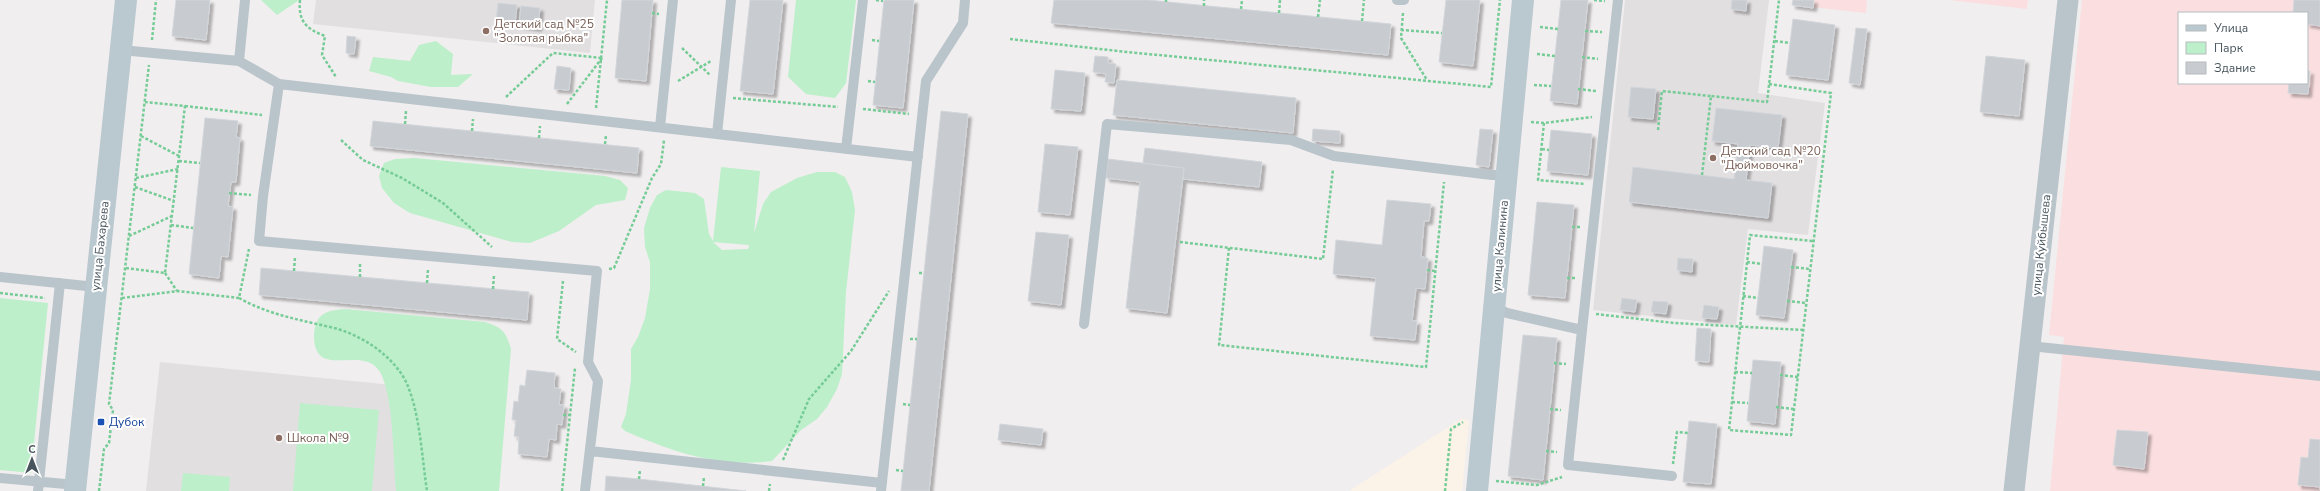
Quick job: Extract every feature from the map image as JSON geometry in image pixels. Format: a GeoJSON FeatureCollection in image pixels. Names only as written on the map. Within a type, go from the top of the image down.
{"type":"FeatureCollection","features":[{"type":"Feature","properties":{"kind":"street","name":"улица Бахарева"},"geometry":{"type":"LineString","coordinates":[[75,488],[126,0]]}},
{"type":"Feature","properties":{"kind":"street","name":"улица Калинина"},"geometry":{"type":"LineString","coordinates":[[1476,491],[1495,307],[1512,104],[1523,0]]}},
{"type":"Feature","properties":{"kind":"street","name":"улица Куйбышева"},"geometry":{"type":"LineString","coordinates":[[2014,491],[2068,0]]}},
{"type":"Feature","properties":{"kind":"lane"},"geometry":{"type":"LineString","coordinates":[[240,61],[245,0]]}},
{"type":"Feature","properties":{"kind":"lane"},"geometry":{"type":"LineString","coordinates":[[662,128],[672,0]]}},
{"type":"Feature","properties":{"kind":"lane"},"geometry":{"type":"LineString","coordinates":[[717,134],[731,0]]}},
{"type":"Feature","properties":{"kind":"lane"},"geometry":{"type":"LineString","coordinates":[[846,149],[862,0]]}},
{"type":"Feature","properties":{"kind":"lane"},"geometry":{"type":"LineString","coordinates":[[590,451],[779,471],[882,487],[926,81],[963,23],[965,0]]}},
{"type":"Feature","properties":{"kind":"lane"},"geometry":{"type":"LineString","coordinates":[[1618,0],[1568,465],[1672,476]]}},
{"type":"Feature","properties":{"kind":"lane"},"geometry":{"type":"LineString","coordinates":[[121,50],[240,61],[279,84],[918,157]]}},
{"type":"Feature","properties":{"kind":"lane"},"geometry":{"type":"LineString","coordinates":[[279,84],[263,196],[259,241],[597,271],[588,362],[598,381],[585,491]]}},
{"type":"Feature","properties":{"kind":"lane"},"geometry":{"type":"LineString","coordinates":[[1084,324],[1107,124],[1291,140],[1334,156],[1445,170],[1507,175]]}},
{"type":"Feature","properties":{"kind":"lane"},"geometry":{"type":"LineString","coordinates":[[0,277],[96,287]]}},
{"type":"Feature","properties":{"kind":"lane"},"geometry":{"type":"LineString","coordinates":[[39,486],[60,283]]}},
{"type":"Feature","properties":{"kind":"lane"},"geometry":{"type":"LineString","coordinates":[[1495,307],[1507,313],[1582,330]]}},
{"type":"Feature","properties":{"kind":"lane"},"geometry":{"type":"LineString","coordinates":[[2030,346],[2320,376]]}},
{"type":"Feature","properties":{"kind":"lane"},"geometry":{"type":"LineString","coordinates":[[0,478],[39,486],[75,488]]}},
{"type":"Feature","properties":{"kind":"path"},"geometry":{"type":"LineString","coordinates":[[100,491],[104,449],[109,443],[113,410],[109,404],[156,0]]}},
{"type":"Feature","properties":{"kind":"path"},"geometry":{"type":"LineString","coordinates":[[300,0],[301,18],[310,30],[325,36],[322,55],[345,91]]}},
{"type":"Feature","properties":{"kind":"path"},"geometry":{"type":"LineString","coordinates":[[595,120],[607,0]]}},
{"type":"Feature","properties":{"kind":"path"},"geometry":{"type":"LineString","coordinates":[[1204,0],[1204,6]]}},
{"type":"Feature","properties":{"kind":"path"},"geometry":{"type":"LineString","coordinates":[[1241,9],[1242,0]]}},
{"type":"Feature","properties":{"kind":"path"},"geometry":{"type":"LineString","coordinates":[[1279,13],[1280,0]]}},
{"type":"Feature","properties":{"kind":"path"},"geometry":{"type":"LineString","coordinates":[[1318,17],[1320,0]]}},
{"type":"Feature","properties":{"kind":"path"},"geometry":{"type":"LineString","coordinates":[[1362,21],[1364,0]]}},
{"type":"Feature","properties":{"kind":"path"},"geometry":{"type":"LineString","coordinates":[[1402,0],[1401,38],[1427,80]]}},
{"type":"Feature","properties":{"kind":"path"},"geometry":{"type":"LineString","coordinates":[[1010,39],[1127,52],[1491,87],[1500,0]]}},
{"type":"Feature","properties":{"kind":"path"},"geometry":{"type":"LineString","coordinates":[[1658,130],[1662,91],[1767,102],[1779,0]]}},
{"type":"Feature","properties":{"kind":"path"},"geometry":{"type":"LineString","coordinates":[[1401,30],[1442,33]]}},
{"type":"Feature","properties":{"kind":"path"},"geometry":{"type":"LineString","coordinates":[[669,36],[722,87]]}},
{"type":"Feature","properties":{"kind":"path"},"geometry":{"type":"LineString","coordinates":[[1775,41],[1790,43]]}},
{"type":"Feature","properties":{"kind":"path"},"geometry":{"type":"LineString","coordinates":[[664,89],[725,52]]}},
{"type":"Feature","properties":{"kind":"path"},"geometry":{"type":"LineString","coordinates":[[494,108],[553,53],[602,58]]}},
{"type":"Feature","properties":{"kind":"path"},"geometry":{"type":"LineString","coordinates":[[558,116],[602,58]]}},
{"type":"Feature","properties":{"kind":"path"},"geometry":{"type":"LineString","coordinates":[[1769,84],[1831,93],[1814,241],[1791,435],[1729,430],[1750,235],[1814,241]]}},
{"type":"Feature","properties":{"kind":"path"},"geometry":{"type":"LineString","coordinates":[[1702,176],[1711,96]]}},
{"type":"Feature","properties":{"kind":"path"},"geometry":{"type":"LineString","coordinates":[[721,97],[922,115]]}},
{"type":"Feature","properties":{"kind":"path"},"geometry":{"type":"LineString","coordinates":[[145,102],[275,116]]}},
{"type":"Feature","properties":{"kind":"path"},"geometry":{"type":"LineString","coordinates":[[178,291],[165,273],[185,106]]}},
{"type":"Feature","properties":{"kind":"path"},"geometry":{"type":"LineString","coordinates":[[1525,121],[1544,123],[1605,115]]}},
{"type":"Feature","properties":{"kind":"path"},"geometry":{"type":"LineString","coordinates":[[1544,123],[1538,180],[1598,185]]}},
{"type":"Feature","properties":{"kind":"path"},"geometry":{"type":"LineString","coordinates":[[597,271],[614,268],[652,178],[661,164],[662,128]]}},
{"type":"Feature","properties":{"kind":"path"},"geometry":{"type":"LineString","coordinates":[[141,136],[179,156]]}},
{"type":"Feature","properties":{"kind":"path"},"geometry":{"type":"LineString","coordinates":[[341,140],[363,160],[402,178],[443,203],[511,264]]}},
{"type":"Feature","properties":{"kind":"path"},"geometry":{"type":"LineString","coordinates":[[1542,149],[1549,150]]}},
{"type":"Feature","properties":{"kind":"path"},"geometry":{"type":"LineString","coordinates":[[1180,242],[1323,259],[1334,156]]}},
{"type":"Feature","properties":{"kind":"path"},"geometry":{"type":"LineString","coordinates":[[179,161],[200,163]]}},
{"type":"Feature","properties":{"kind":"path"},"geometry":{"type":"LineString","coordinates":[[136,178],[178,169]]}},
{"type":"Feature","properties":{"kind":"path"},"geometry":{"type":"LineString","coordinates":[[1229,248],[1219,345],[1426,367],[1445,170]]}},
{"type":"Feature","properties":{"kind":"path"},"geometry":{"type":"LineString","coordinates":[[135,187],[174,201]]}},
{"type":"Feature","properties":{"kind":"path"},"geometry":{"type":"LineString","coordinates":[[230,193],[263,196]]}},
{"type":"Feature","properties":{"kind":"path"},"geometry":{"type":"LineString","coordinates":[[129,236],[172,216]]}},
{"type":"Feature","properties":{"kind":"path"},"geometry":{"type":"LineString","coordinates":[[171,225],[193,228]]}},
{"type":"Feature","properties":{"kind":"path"},"geometry":{"type":"LineString","coordinates":[[239,298],[250,247],[259,241]]}},
{"type":"Feature","properties":{"kind":"path"},"geometry":{"type":"LineString","coordinates":[[1747,262],[1762,264]]}},
{"type":"Feature","properties":{"kind":"path"},"geometry":{"type":"LineString","coordinates":[[1791,267],[1810,269]]}},
{"type":"Feature","properties":{"kind":"path"},"geometry":{"type":"LineString","coordinates":[[126,268],[165,273]]}},
{"type":"Feature","properties":{"kind":"path"},"geometry":{"type":"LineString","coordinates":[[562,491],[577,352],[557,339],[564,268]]}},
{"type":"Feature","properties":{"kind":"path"},"geometry":{"type":"LineString","coordinates":[[1427,270],[1435,271]]}},
{"type":"Feature","properties":{"kind":"path"},"geometry":{"type":"LineString","coordinates":[[779,471],[799,419],[809,399],[851,351],[894,283],[905,271]]}},
{"type":"Feature","properties":{"kind":"path"},"geometry":{"type":"LineString","coordinates":[[122,298],[178,291],[239,298],[258,309],[270,313],[353,333],[383,354],[406,382],[413,400],[427,491]]}},
{"type":"Feature","properties":{"kind":"path"},"geometry":{"type":"LineString","coordinates":[[1743,296],[1758,298]]}},
{"type":"Feature","properties":{"kind":"path"},"geometry":{"type":"LineString","coordinates":[[1787,301],[1806,302]]}},
{"type":"Feature","properties":{"kind":"path"},"geometry":{"type":"LineString","coordinates":[[1584,313],[1740,327],[1803,330]]}},
{"type":"Feature","properties":{"kind":"path"},"geometry":{"type":"LineString","coordinates":[[1735,372],[1752,373]]}},
{"type":"Feature","properties":{"kind":"path"},"geometry":{"type":"LineString","coordinates":[[1780,375],[1798,377]]}},
{"type":"Feature","properties":{"kind":"path"},"geometry":{"type":"LineString","coordinates":[[1732,402],[1748,403]]}},
{"type":"Feature","properties":{"kind":"path"},"geometry":{"type":"LineString","coordinates":[[1776,407],[1794,409]]}},
{"type":"Feature","properties":{"kind":"path"},"geometry":{"type":"LineString","coordinates":[[563,415],[570,415]]}},
{"type":"Feature","properties":{"kind":"path"},"geometry":{"type":"LineString","coordinates":[[1672,476],[1677,432],[1688,433]]}},
{"type":"Feature","properties":{"kind":"shaded area","name":"Детский сад №25 \"Золотая рыбка\""},"geometry":{"type":"Polygon","coordinates":[[[316,0],[595,0],[590,53],[313,24],[316,0]]]}},
{"type":"Feature","properties":{"kind":"shaded area","name":"Детский сад №20 \"Дюймовочка\""},"geometry":{"type":"Polygon","coordinates":[[[1625,0],[1769,0],[1758,93],[1825,103],[1808,235],[1748,229],[1736,325],[1593,310],[1625,0]]]}},
{"type":"Feature","properties":{"kind":"shaded area"},"geometry":{"type":"Polygon","coordinates":[[[1793,0],[1867,0],[1866,13],[1792,5],[1793,0]]]}},
{"type":"Feature","properties":{"kind":"shaded area"},"geometry":{"type":"Polygon","coordinates":[[[1949,0],[2028,0],[2027,9],[1949,0]]]}},
{"type":"Feature","properties":{"kind":"shaded area"},"geometry":{"type":"Polygon","coordinates":[[[2082,0],[2294,0],[2293,12],[2178,12],[2178,84],[2308,84],[2308,24],[2320,26],[2320,491],[2050,491],[2064,337],[2049,335],[2082,0]]]}},
{"type":"Feature","properties":{"kind":"shaded area","name":"Школа №9"},"geometry":{"type":"Polygon","coordinates":[[[160,362],[403,386],[409,491],[146,491],[160,362]]]}},
{"type":"Feature","properties":{"kind":"shaded area"},"geometry":{"type":"Polygon","coordinates":[[[1461,419],[1469,420],[1462,491],[1349,491],[1461,419]]]}},
{"type":"Feature","properties":{"kind":"green space"},"geometry":{"type":"Polygon","coordinates":[[[261,0],[299,0],[277,15],[261,0]]]}},
{"type":"Feature","properties":{"kind":"green space"},"geometry":{"type":"Polygon","coordinates":[[[796,0],[856,0],[846,83],[835,98],[806,94],[788,77],[796,0]]]}},
{"type":"Feature","properties":{"kind":"green space"},"geometry":{"type":"Polygon","coordinates":[[[436,41],[453,54],[451,75],[473,74],[458,87],[431,87],[398,81],[391,77],[369,71],[373,57],[410,61],[419,45],[436,41]]]}},
{"type":"Feature","properties":{"kind":"green space"},"geometry":{"type":"Polygon","coordinates":[[[415,158],[605,176],[620,180],[628,188],[625,200],[596,205],[559,231],[530,243],[512,242],[410,213],[394,203],[382,188],[379,176],[384,163],[395,159],[415,158]]]}},
{"type":"Feature","properties":{"kind":"green space"},"geometry":{"type":"Polygon","coordinates":[[[721,167],[760,171],[754,233],[763,204],[771,192],[797,178],[817,172],[835,172],[845,177],[852,192],[855,210],[846,292],[842,374],[837,389],[827,407],[817,419],[801,430],[772,461],[752,463],[733,462],[715,460],[679,452],[643,439],[625,431],[621,427],[626,414],[631,380],[631,349],[638,337],[645,318],[650,289],[650,262],[645,247],[644,228],[650,208],[657,195],[666,190],[695,193],[704,199],[709,234],[713,241],[721,167]],[[713,242],[722,250],[748,249],[749,245],[713,242]]]}},
{"type":"Feature","properties":{"kind":"green space"},"geometry":{"type":"Polygon","coordinates":[[[0,298],[48,303],[31,473],[0,470],[0,298]]]}},
{"type":"Feature","properties":{"kind":"green space"},"geometry":{"type":"Polygon","coordinates":[[[345,309],[485,322],[496,326],[505,334],[511,349],[499,491],[396,491],[391,417],[386,388],[382,376],[375,366],[365,361],[332,360],[323,357],[317,350],[314,335],[318,319],[328,312],[345,309]]]}},
{"type":"Feature","properties":{"kind":"green space"},"geometry":{"type":"Polygon","coordinates":[[[300,403],[379,410],[372,491],[293,491],[300,403]]]}},
{"type":"Feature","properties":{"kind":"green space"},"geometry":{"type":"Polygon","coordinates":[[[183,473],[230,477],[229,491],[181,491],[183,473]]]}},
{"type":"Feature","properties":{"kind":"building"},"geometry":{"type":"Polygon","coordinates":[[[176,0],[210,0],[206,40],[172,36],[176,0]]]}},
{"type":"Feature","properties":{"kind":"building"},"geometry":{"type":"Polygon","coordinates":[[[622,0],[653,0],[646,81],[615,78],[622,0]]]}},
{"type":"Feature","properties":{"kind":"building"},"geometry":{"type":"Polygon","coordinates":[[[750,0],[783,0],[773,94],[740,91],[750,0]]]}},
{"type":"Feature","properties":{"kind":"building"},"geometry":{"type":"Polygon","coordinates":[[[884,0],[914,0],[903,108],[873,105],[884,0]]]}},
{"type":"Feature","properties":{"kind":"building"},"geometry":{"type":"Polygon","coordinates":[[[1054,0],[1148,0],[1391,24],[1388,55],[1051,23],[1054,0]]]}},
{"type":"Feature","properties":{"kind":"building"},"geometry":{"type":"Polygon","coordinates":[[[1446,0],[1480,0],[1473,66],[1439,62],[1446,0]]]}},
{"type":"Feature","properties":{"kind":"building"},"geometry":{"type":"Polygon","coordinates":[[[1561,0],[1588,0],[1577,104],[1550,101],[1561,0]]]}},
{"type":"Feature","properties":{"kind":"building"},"geometry":{"type":"Polygon","coordinates":[[[1732,0],[1747,0],[1746,11],[1731,9],[1732,0]]]}},
{"type":"Feature","properties":{"kind":"building"},"geometry":{"type":"Polygon","coordinates":[[[1793,0],[1814,0],[1813,8],[1792,5],[1793,0]]]}},
{"type":"Feature","properties":{"kind":"building"},"geometry":{"type":"Polygon","coordinates":[[[2294,0],[2320,0],[2320,26],[2308,24],[2308,12],[2293,12],[2294,0]]]}},
{"type":"Feature","properties":{"kind":"building"},"geometry":{"type":"Polygon","coordinates":[[[498,3],[517,5],[515,24],[496,22],[498,3]]]}},
{"type":"Feature","properties":{"kind":"building"},"geometry":{"type":"Polygon","coordinates":[[[521,6],[540,8],[538,28],[519,25],[521,6]]]}},
{"type":"Feature","properties":{"kind":"building"},"geometry":{"type":"Polygon","coordinates":[[[1793,19],[1835,25],[1828,80],[1786,75],[1793,19]]]}},
{"type":"Feature","properties":{"kind":"building"},"geometry":{"type":"Polygon","coordinates":[[[1856,28],[1867,29],[1860,85],[1849,83],[1856,28]]]}},
{"type":"Feature","properties":{"kind":"building"},"geometry":{"type":"Polygon","coordinates":[[[347,36],[356,37],[354,54],[346,53],[347,36]]]}},
{"type":"Feature","properties":{"kind":"building"},"geometry":{"type":"Polygon","coordinates":[[[1095,56],[1108,57],[1108,63],[1116,64],[1114,83],[1105,82],[1106,74],[1093,72],[1095,56]]]}},
{"type":"Feature","properties":{"kind":"building"},"geometry":{"type":"Polygon","coordinates":[[[1986,56],[2025,60],[2019,116],[1980,112],[1986,56]]]}},
{"type":"Feature","properties":{"kind":"building"},"geometry":{"type":"Polygon","coordinates":[[[557,66],[571,68],[569,90],[554,89],[557,66]]]}},
{"type":"Feature","properties":{"kind":"building"},"geometry":{"type":"Polygon","coordinates":[[[1055,70],[1085,73],[1081,111],[1051,109],[1055,70]]]}},
{"type":"Feature","properties":{"kind":"building"},"geometry":{"type":"Polygon","coordinates":[[[2308,71],[2310,71],[2308,94],[2288,93],[2289,84],[2308,84],[2308,71]]]}},
{"type":"Feature","properties":{"kind":"building"},"geometry":{"type":"Polygon","coordinates":[[[1117,80],[1296,98],[1293,133],[1113,115],[1117,80]]]}},
{"type":"Feature","properties":{"kind":"building"},"geometry":{"type":"Polygon","coordinates":[[[1631,87],[1656,89],[1653,119],[1628,117],[1631,87]]]}},
{"type":"Feature","properties":{"kind":"building"},"geometry":{"type":"Polygon","coordinates":[[[1716,108],[1782,115],[1778,148],[1750,145],[1746,180],[1772,183],[1768,218],[1629,202],[1633,167],[1734,179],[1738,144],[1712,141],[1716,108]]]}},
{"type":"Feature","properties":{"kind":"building"},"geometry":{"type":"Polygon","coordinates":[[[941,111],[968,114],[929,491],[901,491],[941,111]]]}},
{"type":"Feature","properties":{"kind":"building"},"geometry":{"type":"Polygon","coordinates":[[[205,118],[238,121],[236,137],[240,138],[236,182],[231,182],[228,206],[233,207],[228,257],[221,256],[219,278],[189,274],[205,118]]]}},
{"type":"Feature","properties":{"kind":"building"},"geometry":{"type":"Polygon","coordinates":[[[373,121],[639,148],[637,173],[370,146],[373,121]]]}},
{"type":"Feature","properties":{"kind":"building"},"geometry":{"type":"Polygon","coordinates":[[[1313,129],[1340,131],[1340,143],[1312,141],[1313,129]]]}},
{"type":"Feature","properties":{"kind":"building"},"geometry":{"type":"Polygon","coordinates":[[[1480,129],[1493,130],[1489,167],[1476,165],[1480,129]]]}},
{"type":"Feature","properties":{"kind":"building"},"geometry":{"type":"Polygon","coordinates":[[[1551,130],[1592,134],[1588,175],[1547,171],[1551,130]]]}},
{"type":"Feature","properties":{"kind":"building"},"geometry":{"type":"Polygon","coordinates":[[[1045,144],[1078,147],[1070,215],[1038,212],[1045,144]]]}},
{"type":"Feature","properties":{"kind":"building"},"geometry":{"type":"Polygon","coordinates":[[[1145,148],[1262,162],[1259,187],[1183,179],[1184,168],[1143,163],[1145,148]]]}},
{"type":"Feature","properties":{"kind":"building"},"geometry":{"type":"Polygon","coordinates":[[[1108,159],[1184,168],[1167,313],[1126,308],[1140,182],[1106,178],[1108,159]]]}},
{"type":"Feature","properties":{"kind":"building"},"geometry":{"type":"Polygon","coordinates":[[[1387,200],[1431,204],[1429,221],[1424,221],[1421,257],[1428,258],[1425,289],[1416,288],[1412,321],[1417,321],[1415,340],[1370,336],[1376,278],[1333,274],[1336,240],[1382,245],[1387,200]]]}},
{"type":"Feature","properties":{"kind":"building"},"geometry":{"type":"Polygon","coordinates":[[[1537,202],[1574,205],[1565,298],[1528,295],[1537,202]]]}},
{"type":"Feature","properties":{"kind":"building"},"geometry":{"type":"Polygon","coordinates":[[[1036,232],[1069,235],[1061,305],[1028,301],[1036,232]]]}},
{"type":"Feature","properties":{"kind":"building"},"geometry":{"type":"Polygon","coordinates":[[[1764,246],[1793,250],[1784,318],[1756,315],[1764,246]]]}},
{"type":"Feature","properties":{"kind":"building"},"geometry":{"type":"Polygon","coordinates":[[[1678,258],[1693,259],[1692,272],[1677,270],[1678,258]]]}},
{"type":"Feature","properties":{"kind":"building"},"geometry":{"type":"Polygon","coordinates":[[[261,268],[529,292],[527,320],[259,295],[261,268]]]}},
{"type":"Feature","properties":{"kind":"building"},"geometry":{"type":"Polygon","coordinates":[[[1622,298],[1637,300],[1635,312],[1620,310],[1622,298]]]}},
{"type":"Feature","properties":{"kind":"building"},"geometry":{"type":"Polygon","coordinates":[[[1653,301],[1668,302],[1666,314],[1651,312],[1653,301]]]}},
{"type":"Feature","properties":{"kind":"building"},"geometry":{"type":"Polygon","coordinates":[[[1704,305],[1719,307],[1717,319],[1702,318],[1704,305]]]}},
{"type":"Feature","properties":{"kind":"building"},"geometry":{"type":"Polygon","coordinates":[[[1697,328],[1711,329],[1709,362],[1695,361],[1697,328]]]}},
{"type":"Feature","properties":{"kind":"building"},"geometry":{"type":"Polygon","coordinates":[[[1523,335],[1557,338],[1543,480],[1508,476],[1523,335]]]}},
{"type":"Feature","properties":{"kind":"building"},"geometry":{"type":"Polygon","coordinates":[[[1753,360],[1781,362],[1775,424],[1747,421],[1753,360]]]}},
{"type":"Feature","properties":{"kind":"building"},"geometry":{"type":"Polygon","coordinates":[[[527,370],[555,373],[554,388],[561,389],[559,405],[564,405],[562,425],[557,424],[556,440],[549,439],[547,457],[518,454],[519,437],[514,436],[516,420],[512,420],[514,401],[518,402],[520,385],[525,386],[527,370]]]}},
{"type":"Feature","properties":{"kind":"building"},"geometry":{"type":"Polygon","coordinates":[[[1689,421],[1717,424],[1711,484],[1683,482],[1689,421]]]}},
{"type":"Feature","properties":{"kind":"building"},"geometry":{"type":"Polygon","coordinates":[[[1000,424],[1043,429],[1041,445],[998,440],[1000,424]]]}},
{"type":"Feature","properties":{"kind":"building"},"geometry":{"type":"Polygon","coordinates":[[[2117,430],[2148,432],[2144,469],[2113,465],[2117,430]]]}},
{"type":"Feature","properties":{"kind":"building"},"geometry":{"type":"Polygon","coordinates":[[[2310,439],[2320,440],[2320,487],[2298,485],[2301,457],[2308,458],[2310,439]]]}},
{"type":"Feature","properties":{"kind":"building"},"geometry":{"type":"Polygon","coordinates":[[[606,476],[639,479],[746,491],[605,491],[606,476]]]}},
{"type":"Feature","properties":{"kind":"place","name":"Детский сад №25 \"Золотая рыбка\""},"geometry":{"type":"Point","coordinates":[486,31]}},
{"type":"Feature","properties":{"kind":"place","name":"Детский сад №20 \"Дюймовочка\""},"geometry":{"type":"Point","coordinates":[1713,158]}},
{"type":"Feature","properties":{"kind":"place","name":"Дубок"},"geometry":{"type":"Point","coordinates":[101,422]}},
{"type":"Feature","properties":{"kind":"place","name":"Школа №9"},"geometry":{"type":"Point","coordinates":[279,438]}}]}
